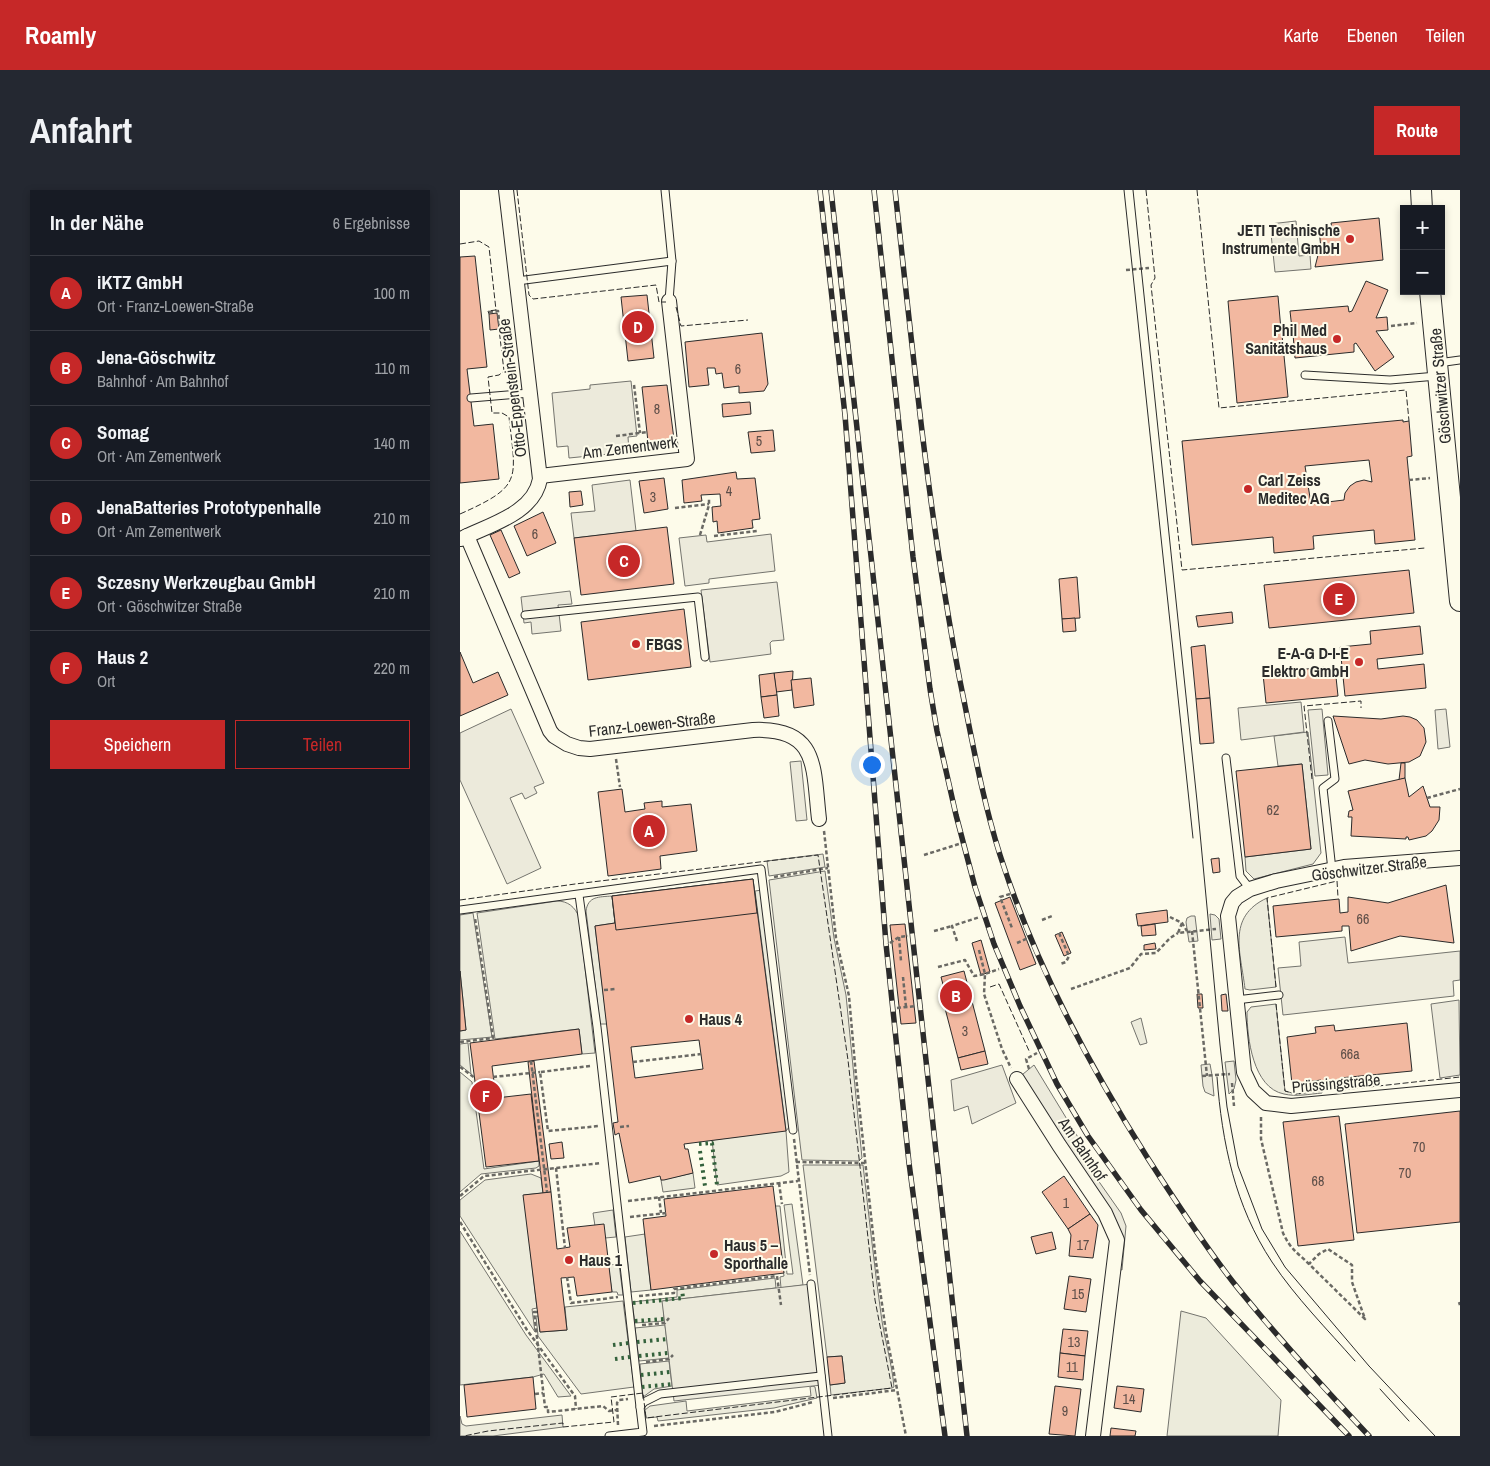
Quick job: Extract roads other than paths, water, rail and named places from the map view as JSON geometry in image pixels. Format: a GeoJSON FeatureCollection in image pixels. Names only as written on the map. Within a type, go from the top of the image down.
{"type":"FeatureCollection","features":[{"type":"Feature","properties":{"kind":"main road"},"geometry":{"type":"LineString","coordinates":[[1421,190],[1422,205]]}},
{"type":"Feature","properties":{"kind":"main road","name":"Göschwitzer Straße"},"geometry":{"type":"LineString","coordinates":[[1430,295],[1460,601]]}},
{"type":"Feature","properties":{"kind":"street","name":"Otto-Eppenstein-Straße"},"geometry":{"type":"LineString","coordinates":[[464,538],[505,518],[529,502],[537,490],[540,476],[506,190]]}},
{"type":"Feature","properties":{"kind":"street","name":"Am Zementwerk"},"geometry":{"type":"LineString","coordinates":[[540,476],[687,459],[669,301]]}},
{"type":"Feature","properties":{"kind":"street","name":"Franz-Loewen-Straße"},"geometry":{"type":"LineString","coordinates":[[464,538],[550,731],[554,736],[574,747],[590,749],[753,730],[786,732],[800,742],[810,754],[819,819]]}},
{"type":"Feature","properties":{"kind":"street","name":"Göschwitzer Straße"},"geometry":{"type":"LineString","coordinates":[[1236,1000],[1228,916],[1232,903],[1250,889],[1276,881],[1344,867],[1460,858]]}},
{"type":"Feature","properties":{"kind":"street","name":"Prüssingstraße"},"geometry":{"type":"LineString","coordinates":[[1236,1000],[1244,1072],[1252,1091],[1266,1102],[1291,1106],[1460,1090]]}},
{"type":"Feature","properties":{"kind":"street","name":"Am Bahnhof"},"geometry":{"type":"LineString","coordinates":[[1017,1079],[1058,1145],[1105,1213],[1117,1240],[1093,1436]]}},
{"type":"Feature","properties":{"kind":"lane"},"geometry":{"type":"LineString","coordinates":[[664,190],[672,261],[669,301]]}},
{"type":"Feature","properties":{"kind":"lane"},"geometry":{"type":"LineString","coordinates":[[517,281],[672,261]]}},
{"type":"Feature","properties":{"kind":"lane"},"geometry":{"type":"LineString","coordinates":[[1305,375],[1390,380],[1438,370],[1460,360]]}},
{"type":"Feature","properties":{"kind":"lane"},"geometry":{"type":"LineString","coordinates":[[471,398],[530,393]]}},
{"type":"Feature","properties":{"kind":"lane"},"geometry":{"type":"LineString","coordinates":[[525,615],[698,597],[705,657]]}},
{"type":"Feature","properties":{"kind":"lane"},"geometry":{"type":"LineString","coordinates":[[1328,721],[1335,779],[1323,788],[1332,870]]}},
{"type":"Feature","properties":{"kind":"lane"},"geometry":{"type":"LineString","coordinates":[[1226,758],[1240,876],[1250,889]]}},
{"type":"Feature","properties":{"kind":"lane"},"geometry":{"type":"LineString","coordinates":[[460,910],[761,869],[793,1130]]}},
{"type":"Feature","properties":{"kind":"lane"},"geometry":{"type":"LineString","coordinates":[[580,895],[643,1432],[609,1436]]}},
{"type":"Feature","properties":{"kind":"lane"},"geometry":{"type":"LineString","coordinates":[[1236,1000],[1279,995]]}},
{"type":"Feature","properties":{"kind":"lane"},"geometry":{"type":"LineString","coordinates":[[811,1284],[828,1436]]}},
{"type":"Feature","properties":{"kind":"lane"},"geometry":{"type":"LineString","coordinates":[[640,1407],[644,1402],[655,1396],[666,1393],[821,1376]]}},
{"type":"Feature","properties":{"kind":"tram line"},"geometry":{"type":"LineString","coordinates":[[1124,190],[1193,838]]}},
{"type":"Feature","properties":{"kind":"tram line"},"geometry":{"type":"LineString","coordinates":[[1133,190],[1197,801],[1220,1045],[1227,1107],[1238,1166],[1262,1229],[1285,1267],[1369,1366],[1435,1436]]}},
{"type":"Feature","properties":{"kind":"tram line"},"geometry":{"type":"LineString","coordinates":[[1217,1077],[1222,1126],[1232,1173],[1248,1219],[1259,1241],[1281,1275],[1301,1301],[1355,1361]]}},
{"type":"Feature","properties":{"kind":"tram line"},"geometry":{"type":"LineString","coordinates":[[1380,1389],[1409,1421]]}},
{"type":"Feature","properties":{"kind":"railway"},"geometry":{"type":"LineString","coordinates":[[820,190],[845,415],[886,944],[909,1163],[945,1436]]}},
{"type":"Feature","properties":{"kind":"railway"},"geometry":{"type":"LineString","coordinates":[[831,190],[967,1436]]}},
{"type":"Feature","properties":{"kind":"railway"},"geometry":{"type":"LineString","coordinates":[[874,190],[913,557],[930,689],[937,731],[956,815],[975,887],[994,944],[1020,1006],[1057,1084],[1088,1136],[1141,1210],[1200,1281],[1349,1436]]}},
{"type":"Feature","properties":{"kind":"railway"},"geometry":{"type":"LineString","coordinates":[[895,190],[923,436],[949,620],[983,790],[1000,855],[1014,895],[1046,973],[1083,1048],[1167,1189],[1210,1252],[1249,1302],[1369,1436]]}},
{"type":"Feature","properties":{"kind":"place","name":"JETI Technische Instrumente GmbH"},"geometry":{"type":"Point","coordinates":[1350,239]}},
{"type":"Feature","properties":{"kind":"place","name":"JenaBatteries Prototypenhalle"},"geometry":{"type":"Point","coordinates":[638,327]}},
{"type":"Feature","properties":{"kind":"place","name":"Phil Med Sanitätshaus"},"geometry":{"type":"Point","coordinates":[1337,339]}},
{"type":"Feature","properties":{"kind":"place","name":"Carl Zeiss Meditec AG"},"geometry":{"type":"Point","coordinates":[1248,489]}},
{"type":"Feature","properties":{"kind":"place","name":"Somag"},"geometry":{"type":"Point","coordinates":[624,561]}},
{"type":"Feature","properties":{"kind":"place","name":"Sczesny Werkzeugbau GmbH"},"geometry":{"type":"Point","coordinates":[1339,599]}},
{"type":"Feature","properties":{"kind":"place","name":"FBGS"},"geometry":{"type":"Point","coordinates":[636,644]}},
{"type":"Feature","properties":{"kind":"place","name":"E-A-G D-I-E Elektro GmbH"},"geometry":{"type":"Point","coordinates":[1359,662]}},
{"type":"Feature","properties":{"kind":"place","name":"iKTZ GmbH"},"geometry":{"type":"Point","coordinates":[649,831]}},
{"type":"Feature","properties":{"kind":"place","name":"Jena-Göschwitz"},"geometry":{"type":"Point","coordinates":[956,996]}},
{"type":"Feature","properties":{"kind":"place","name":"Haus 4"},"geometry":{"type":"Point","coordinates":[689,1019]}},
{"type":"Feature","properties":{"kind":"place","name":"Haus 2"},"geometry":{"type":"Point","coordinates":[486,1096]}},
{"type":"Feature","properties":{"kind":"place","name":"Haus 5 – Sporthalle"},"geometry":{"type":"Point","coordinates":[714,1254]}},
{"type":"Feature","properties":{"kind":"place","name":"Haus 1"},"geometry":{"type":"Point","coordinates":[569,1260]}}]}
